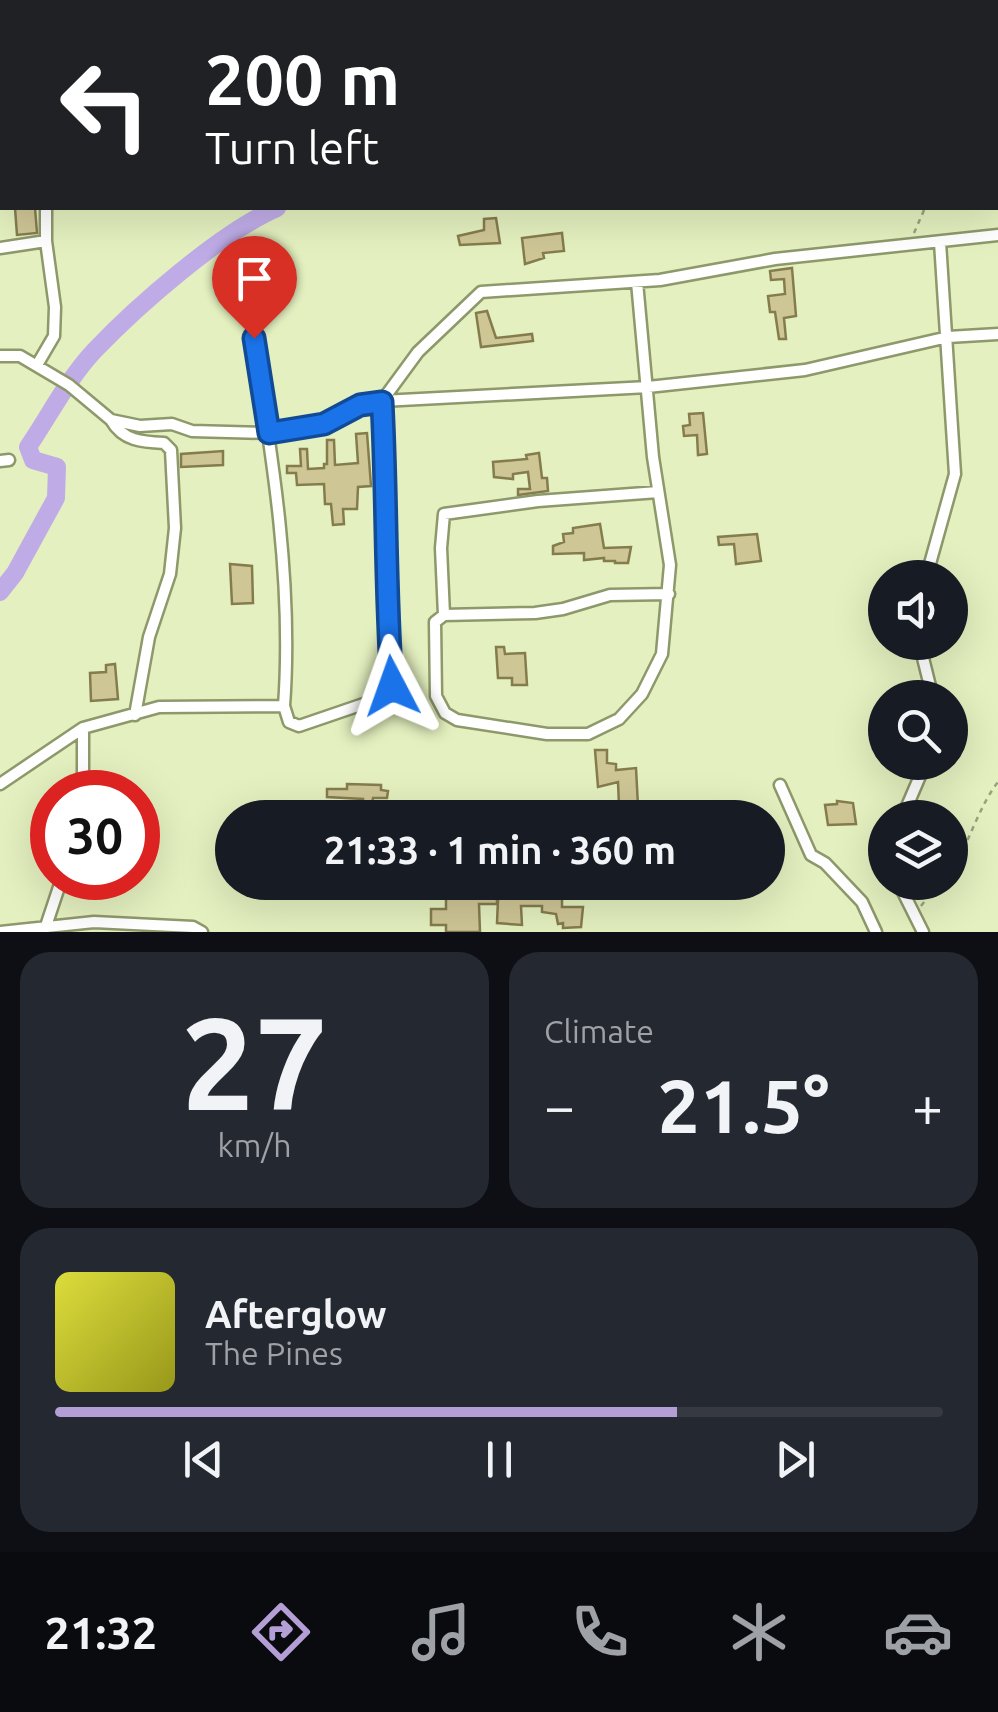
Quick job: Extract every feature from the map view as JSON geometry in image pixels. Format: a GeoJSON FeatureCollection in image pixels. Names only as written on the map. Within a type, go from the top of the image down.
{"type":"FeatureCollection","features":[{"type":"Feature","properties":{"kind":"street"},"geometry":{"type":"LineString","coordinates":[[37,365],[54,336],[46,210]]}},
{"type":"Feature","properties":{"kind":"street"},"geometry":{"type":"LineString","coordinates":[[254,338],[269,433],[289,643],[284,706],[289,722],[299,726],[381,698],[392,686],[382,402],[418,352],[482,292],[637,282],[775,259],[998,235]]}},
{"type":"Feature","properties":{"kind":"street"},"geometry":{"type":"LineString","coordinates":[[0,248],[46,241]]}},
{"type":"Feature","properties":{"kind":"street"},"geometry":{"type":"LineString","coordinates":[[931,560],[955,474],[940,242]]}},
{"type":"Feature","properties":{"kind":"street"},"geometry":{"type":"LineString","coordinates":[[637,282],[658,492],[670,564],[669,594],[662,654],[642,694],[619,719],[588,734],[518,731],[465,722],[445,712],[436,696],[434,622],[444,615],[536,612],[563,609],[610,595],[669,594]]}},
{"type":"Feature","properties":{"kind":"street"},"geometry":{"type":"LineString","coordinates":[[111,420],[140,426],[172,424],[192,431],[269,433],[324,424],[360,405],[382,402],[648,388],[806,370],[948,337],[998,334]]}},
{"type":"Feature","properties":{"kind":"street"},"geometry":{"type":"LineString","coordinates":[[0,356],[20,356],[37,365],[135,442],[164,443],[170,450],[174,528],[170,574],[149,638],[135,715]]}},
{"type":"Feature","properties":{"kind":"street"},"geometry":{"type":"LineString","coordinates":[[444,615],[444,514],[538,501],[658,492]]}},
{"type":"Feature","properties":{"kind":"street"},"geometry":{"type":"LineString","coordinates":[[0,784],[83,728],[159,706],[284,706]]}},
{"type":"Feature","properties":{"kind":"street"},"geometry":{"type":"LineString","coordinates":[[83,728],[83,770]]}},
{"type":"Feature","properties":{"kind":"street"},"geometry":{"type":"LineString","coordinates":[[780,785],[810,856],[825,863],[862,902],[876,932]]}},
{"type":"Feature","properties":{"kind":"street"},"geometry":{"type":"LineString","coordinates":[[46,926],[55,900]]}},
{"type":"Feature","properties":{"kind":"street"},"geometry":{"type":"LineString","coordinates":[[907,900],[924,932]]}},
{"type":"Feature","properties":{"kind":"street"},"geometry":{"type":"LineString","coordinates":[[0,932],[46,926],[196,930]]}},
{"type":"Feature","properties":{"kind":"path"},"geometry":{"type":"LineString","coordinates":[[907,245],[925,210]]}},
{"type":"Feature","properties":{"kind":"path"},"geometry":{"type":"LineString","coordinates":[[968,846],[998,782]]}},
{"type":"Feature","properties":{"kind":"path"},"geometry":{"type":"LineString","coordinates":[[914,914],[925,900]]}},
{"type":"Feature","properties":{"kind":"building"},"geometry":{"type":"Polygon","coordinates":[[[15,210],[35,210],[37,233],[17,235],[15,210]]]}},
{"type":"Feature","properties":{"kind":"building"},"geometry":{"type":"Polygon","coordinates":[[[496,218],[500,243],[460,245],[458,236],[484,230],[484,219],[496,218]]]}},
{"type":"Feature","properties":{"kind":"building"},"geometry":{"type":"Polygon","coordinates":[[[562,233],[564,251],[543,253],[544,258],[525,264],[522,238],[562,233]]]}},
{"type":"Feature","properties":{"kind":"building"},"geometry":{"type":"Polygon","coordinates":[[[792,268],[796,316],[784,318],[786,339],[779,339],[768,296],[785,294],[784,279],[771,280],[770,271],[792,268]]]}},
{"type":"Feature","properties":{"kind":"building"},"geometry":{"type":"Polygon","coordinates":[[[487,311],[496,338],[532,334],[533,341],[481,347],[476,313],[487,311]]]}},
{"type":"Feature","properties":{"kind":"building"},"geometry":{"type":"Polygon","coordinates":[[[703,413],[707,454],[698,455],[697,435],[684,436],[683,426],[690,425],[689,414],[703,413]]]}},
{"type":"Feature","properties":{"kind":"building"},"geometry":{"type":"Polygon","coordinates":[[[367,433],[371,486],[358,487],[357,509],[343,509],[344,524],[333,525],[331,504],[325,504],[324,484],[297,485],[296,473],[287,473],[287,466],[301,466],[300,449],[307,449],[308,469],[324,468],[327,440],[334,440],[335,465],[358,463],[356,434],[367,433]]]}},
{"type":"Feature","properties":{"kind":"building"},"geometry":{"type":"Polygon","coordinates":[[[223,451],[223,465],[181,467],[181,454],[223,451]]]}},
{"type":"Feature","properties":{"kind":"building"},"geometry":{"type":"Polygon","coordinates":[[[539,453],[548,491],[518,495],[518,489],[530,489],[528,472],[513,474],[513,479],[494,477],[493,462],[527,459],[526,455],[539,453]]]}},
{"type":"Feature","properties":{"kind":"building"},"geometry":{"type":"Polygon","coordinates":[[[600,524],[604,548],[631,547],[628,563],[604,558],[584,560],[584,553],[553,554],[553,546],[564,542],[563,534],[573,533],[573,528],[600,524]]]}},
{"type":"Feature","properties":{"kind":"building"},"geometry":{"type":"Polygon","coordinates":[[[757,534],[761,561],[736,564],[734,544],[719,545],[718,537],[757,534]]]}},
{"type":"Feature","properties":{"kind":"building"},"geometry":{"type":"Polygon","coordinates":[[[230,564],[252,566],[253,603],[232,604],[230,564]]]}},
{"type":"Feature","properties":{"kind":"building"},"geometry":{"type":"Polygon","coordinates":[[[496,647],[504,647],[505,654],[525,653],[527,685],[512,685],[512,678],[498,678],[496,647]]]}},
{"type":"Feature","properties":{"kind":"building"},"geometry":{"type":"Polygon","coordinates":[[[115,664],[118,699],[91,701],[90,673],[106,672],[106,665],[115,664]]]}},
{"type":"Feature","properties":{"kind":"building"},"geometry":{"type":"Polygon","coordinates":[[[595,750],[607,750],[607,763],[616,764],[616,770],[636,768],[638,800],[619,800],[618,782],[598,787],[595,750]]]}},
{"type":"Feature","properties":{"kind":"building"},"geometry":{"type":"Polygon","coordinates":[[[347,784],[381,785],[381,790],[388,791],[387,798],[373,800],[327,797],[327,789],[347,789],[347,784]]]}},
{"type":"Feature","properties":{"kind":"building"},"geometry":{"type":"Polygon","coordinates":[[[837,801],[853,803],[856,824],[828,825],[825,805],[837,801]]]}},
{"type":"Feature","properties":{"kind":"building"},"geometry":{"type":"Polygon","coordinates":[[[446,900],[497,900],[497,904],[479,904],[480,932],[446,932],[446,925],[431,925],[431,909],[446,909],[446,900]]]}},
{"type":"Feature","properties":{"kind":"building"},"geometry":{"type":"Polygon","coordinates":[[[498,900],[562,900],[562,907],[583,907],[581,927],[563,928],[556,914],[542,912],[542,906],[521,906],[522,925],[497,923],[498,900]]]}},
{"type":"Feature","properties":{"kind":"waterway"},"geometry":{"type":"LineString","coordinates":[[0,592],[15,573],[56,498],[57,467],[33,460],[28,447],[76,373],[112,333],[180,272],[230,235],[273,210]]}},
{"type":"Feature","properties":{"kind":"route"},"geometry":{"type":"LineString","coordinates":[[254,338],[269,433],[324,424],[360,405],[382,402],[392,686]]}}]}
